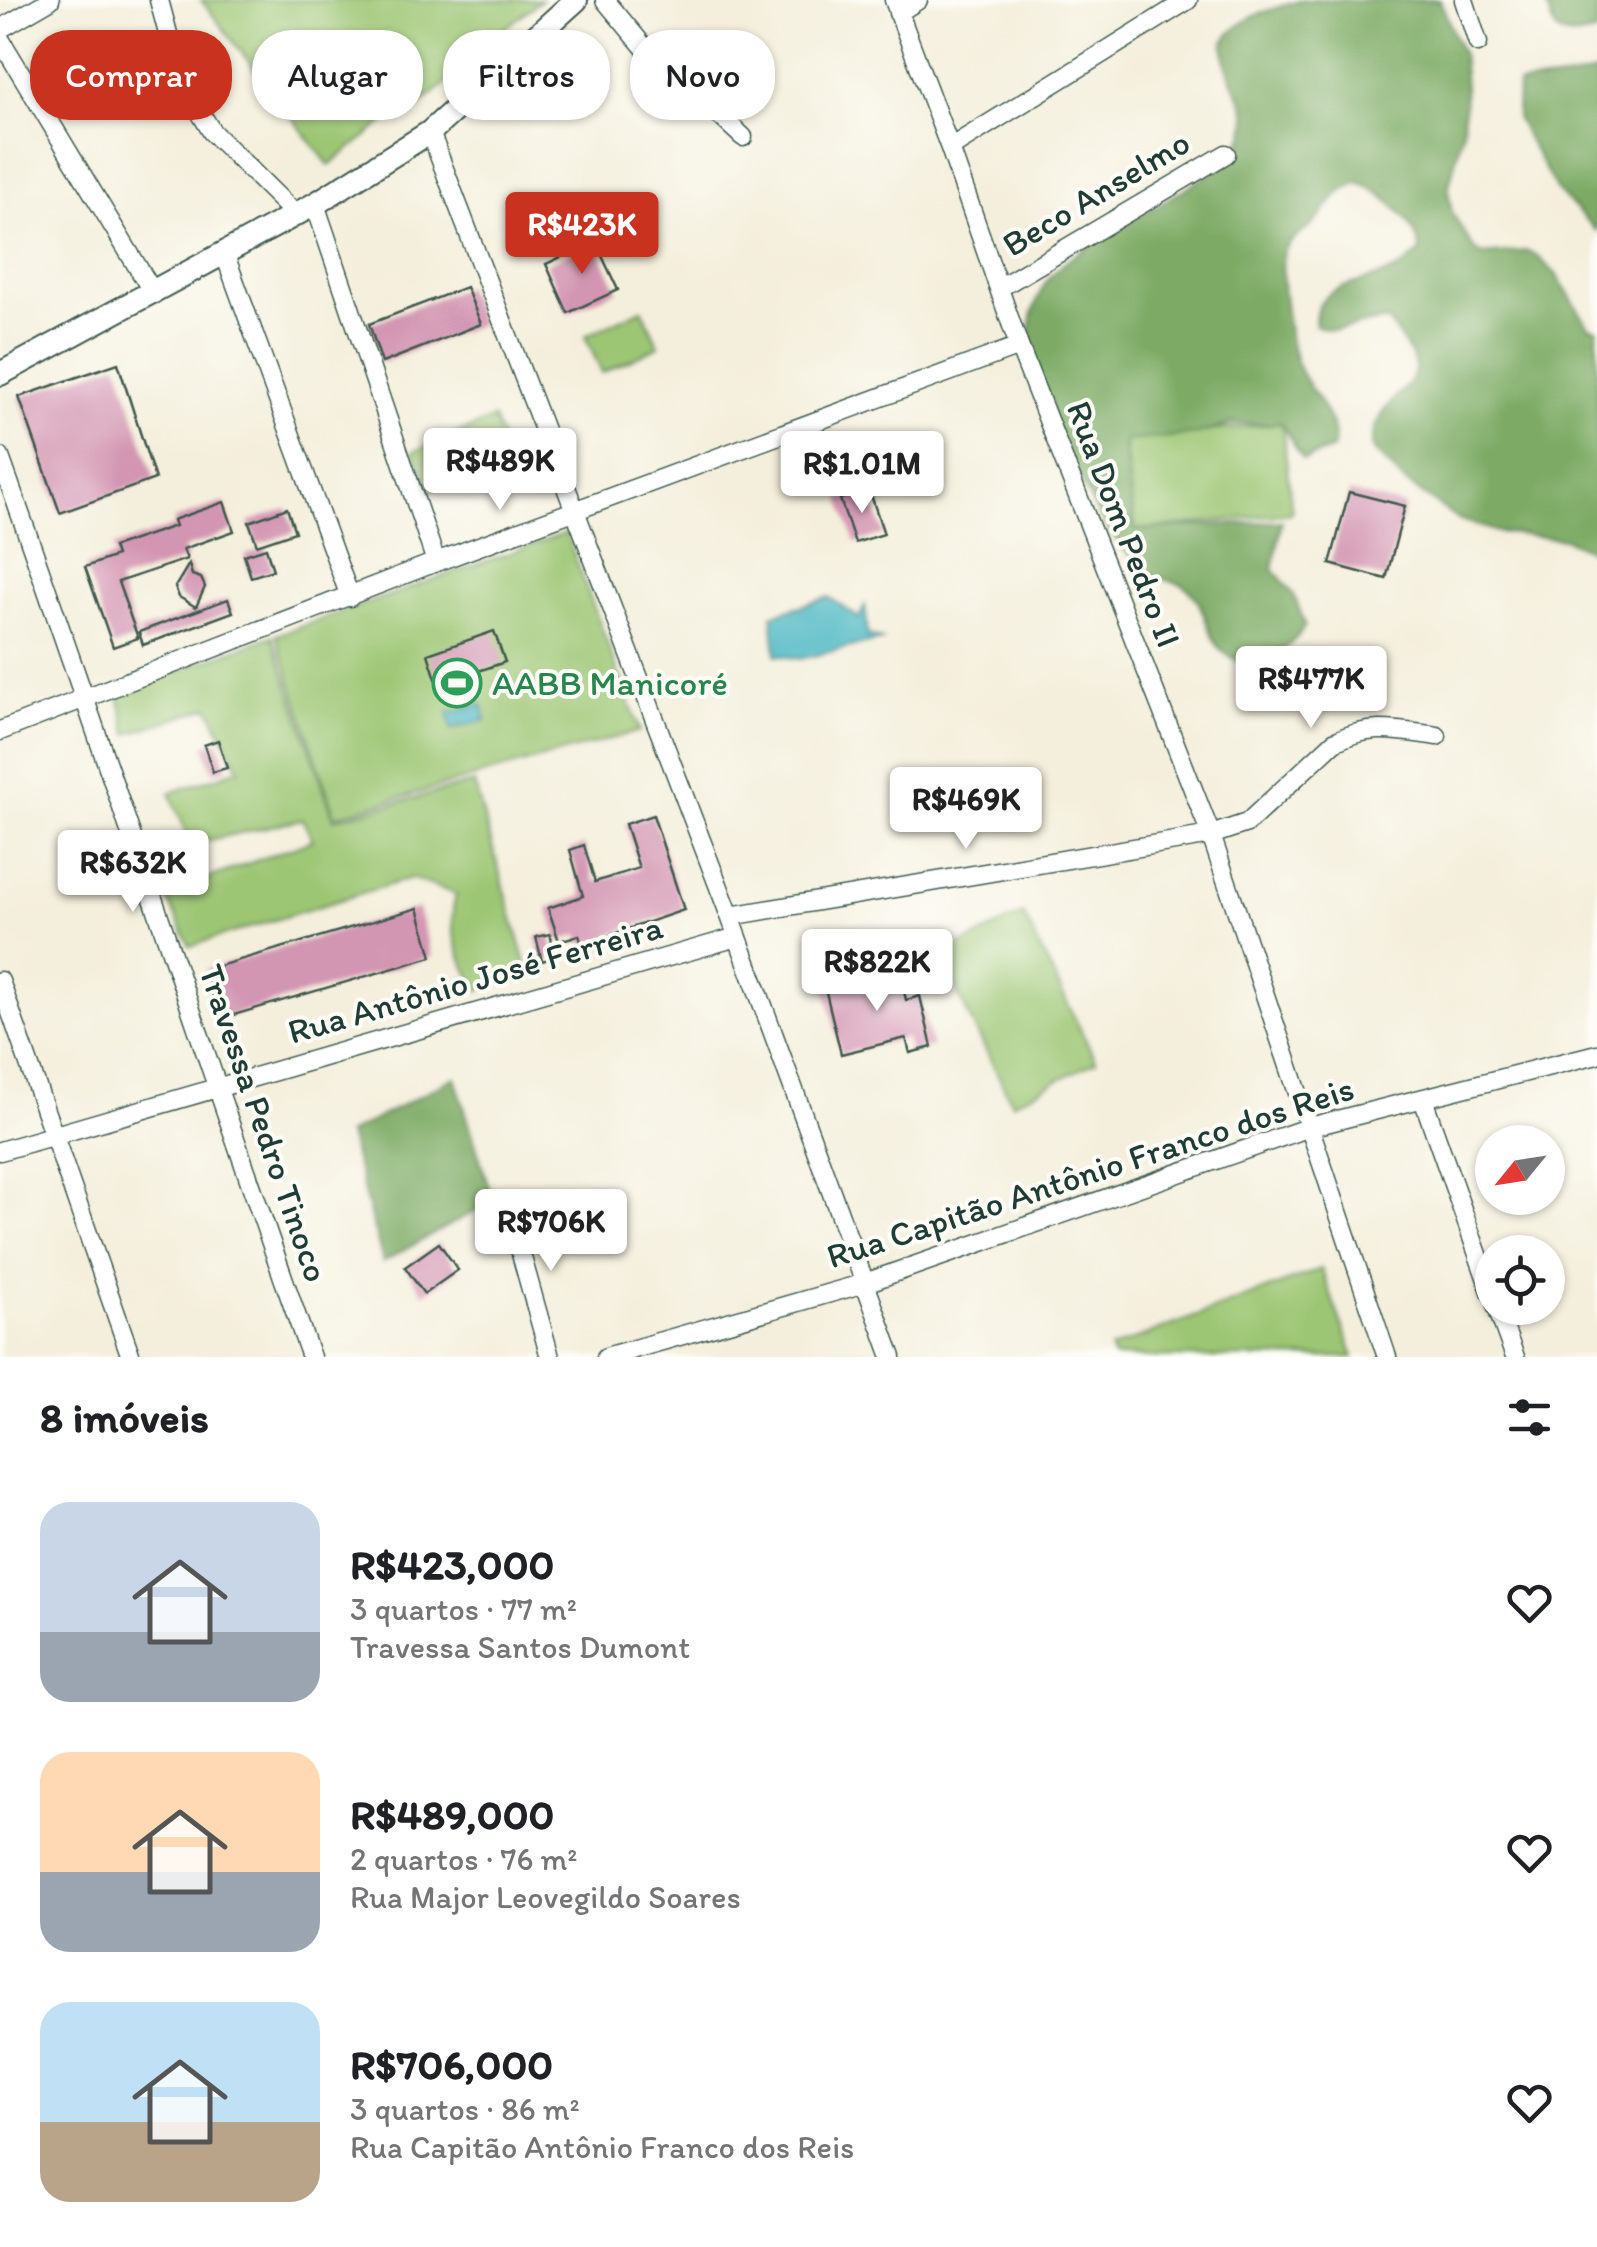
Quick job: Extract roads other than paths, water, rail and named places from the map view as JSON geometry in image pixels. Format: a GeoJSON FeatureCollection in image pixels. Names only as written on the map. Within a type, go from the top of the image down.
{"type":"FeatureCollection","features":[{"type":"Feature","properties":{"kind":"street"},"geometry":{"type":"LineString","coordinates":[[0,29],[50,0]]}},
{"type":"Feature","properties":{"kind":"street"},"geometry":{"type":"LineString","coordinates":[[605,0],[664,71],[743,137]]}},
{"type":"Feature","properties":{"kind":"street"},"geometry":{"type":"LineString","coordinates":[[896,6],[918,0]]}},
{"type":"Feature","properties":{"kind":"street"},"geometry":{"type":"LineString","coordinates":[[950,148],[1188,0]]}},
{"type":"Feature","properties":{"kind":"street"},"geometry":{"type":"LineString","coordinates":[[1464,0],[1478,43]]}},
{"type":"Feature","properties":{"kind":"street"},"geometry":{"type":"LineString","coordinates":[[0,374],[225,255],[430,132],[572,1]]}},
{"type":"Feature","properties":{"kind":"street"},"geometry":{"type":"LineString","coordinates":[[165,3],[172,46],[194,102],[212,132],[305,209],[436,562]]}},
{"type":"Feature","properties":{"kind":"street","name":"Rua Dom Pedro II"},"geometry":{"type":"LineString","coordinates":[[896,6],[1019,346],[1210,835],[1387,1357]]}},
{"type":"Feature","properties":{"kind":"street"},"geometry":{"type":"LineString","coordinates":[[0,40],[154,294]]}},
{"type":"Feature","properties":{"kind":"street"},"geometry":{"type":"LineString","coordinates":[[430,132],[730,916],[892,1357]]}},
{"type":"Feature","properties":{"kind":"street","name":"Beco Anselmo"},"geometry":{"type":"LineString","coordinates":[[999,288],[1226,154]]}},
{"type":"Feature","properties":{"kind":"street"},"geometry":{"type":"LineString","coordinates":[[225,255],[350,597]]}},
{"type":"Feature","properties":{"kind":"street"},"geometry":{"type":"LineString","coordinates":[[0,731],[436,562],[1019,346]]}},
{"type":"Feature","properties":{"kind":"street","name":"Travessa Pedro Tinoco"},"geometry":{"type":"LineString","coordinates":[[0,457],[311,1357]]}},
{"type":"Feature","properties":{"kind":"street"},"geometry":{"type":"LineString","coordinates":[[730,916],[1210,835],[1247,823],[1334,742],[1349,735],[1380,729],[1438,736]]}},
{"type":"Feature","properties":{"kind":"street","name":"Rua Antônio José Ferreira"},"geometry":{"type":"LineString","coordinates":[[0,1151],[737,938]]}},
{"type":"Feature","properties":{"kind":"street"},"geometry":{"type":"LineString","coordinates":[[0,981],[131,1357]]}},
{"type":"Feature","properties":{"kind":"street","name":"Rua Capitão Antônio Franco dos Reis"},"geometry":{"type":"LineString","coordinates":[[606,1357],[866,1283],[1310,1128],[1597,1054]]}},
{"type":"Feature","properties":{"kind":"street"},"geometry":{"type":"LineString","coordinates":[[1423,1099],[1475,1246]]}},
{"type":"Feature","properties":{"kind":"street"},"geometry":{"type":"LineString","coordinates":[[506,1204],[550,1357]]}},
{"type":"Feature","properties":{"kind":"street"},"geometry":{"type":"LineString","coordinates":[[1503,1325],[1515,1357]]}},
{"type":"Feature","properties":{"kind":"water"},"geometry":{"type":"Polygon","coordinates":[[[829,597],[859,618],[865,606],[868,635],[881,640],[800,659],[776,655],[772,615],[829,597]]]}},
{"type":"Feature","properties":{"kind":"water"},"geometry":{"type":"Polygon","coordinates":[[[482,704],[486,720],[452,729],[448,713],[482,704]]]}},
{"type":"Feature","properties":{"kind":"place","name":"AABB Manicoré"},"geometry":{"type":"Point","coordinates":[457,683]}}]}
